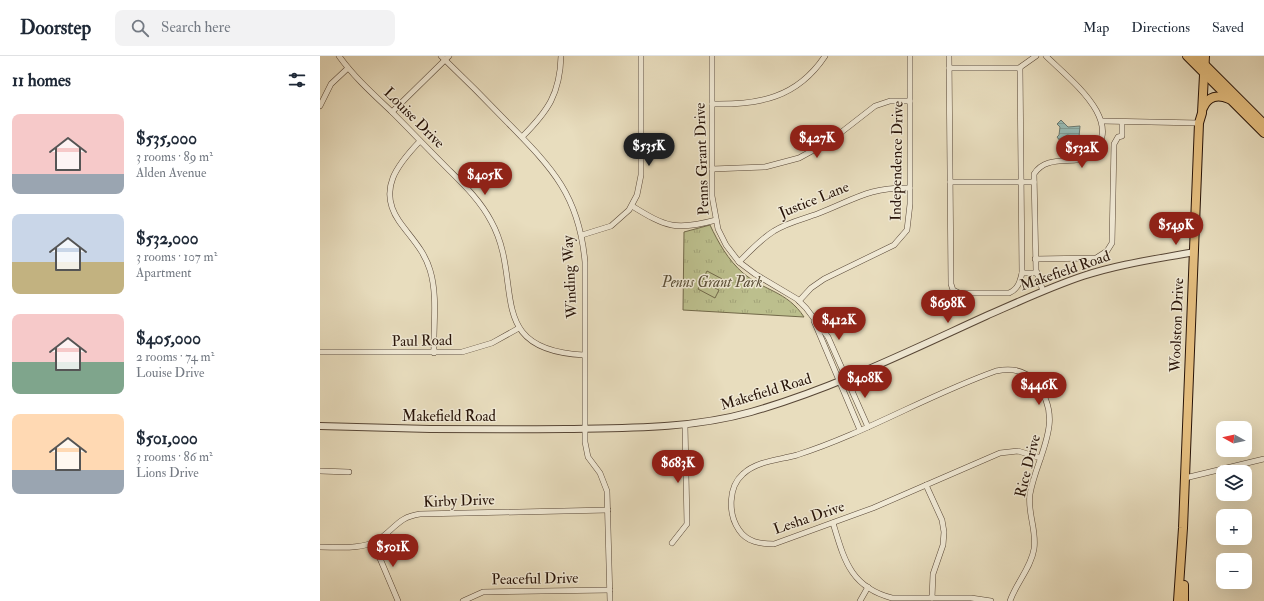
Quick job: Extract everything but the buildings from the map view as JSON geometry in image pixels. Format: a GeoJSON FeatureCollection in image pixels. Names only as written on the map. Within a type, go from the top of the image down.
{"type":"FeatureCollection","features":[{"type":"Feature","properties":{"kind":"main road"},"geometry":{"type":"LineString","coordinates":[[1187,56],[1201,61],[1264,124]]}},
{"type":"Feature","properties":{"kind":"main road"},"geometry":{"type":"LineString","coordinates":[[1201,61],[1231,100],[1264,133]]}},
{"type":"Feature","properties":{"kind":"main road","name":"Woolston Drive"},"geometry":{"type":"LineString","coordinates":[[1178,601],[1183,528],[1199,123],[1202,113],[1201,61]]}},
{"type":"Feature","properties":{"kind":"main road","name":"Woolston Drive"},"geometry":{"type":"LineString","coordinates":[[1199,123],[1196,112],[1201,61]]}},
{"type":"Feature","properties":{"kind":"main road"},"geometry":{"type":"LineString","coordinates":[[1202,113],[1206,102],[1212,97],[1221,96],[1231,100]]}},
{"type":"Feature","properties":{"kind":"main road","name":"Woolston Drive"},"geometry":{"type":"LineString","coordinates":[[1183,528],[1184,601]]}},
{"type":"Feature","properties":{"kind":"street","name":"Louise Drive"},"geometry":{"type":"LineString","coordinates":[[340,56],[348,68],[476,199],[492,222],[505,256],[510,308],[519,328],[531,340],[545,349],[562,354],[584,356]]}},
{"type":"Feature","properties":{"kind":"street"},"geometry":{"type":"LineString","coordinates":[[522,137],[542,117],[554,98],[560,77],[561,56]]}},
{"type":"Feature","properties":{"kind":"street"},"geometry":{"type":"LineString","coordinates":[[582,235],[612,226],[632,206],[637,195],[641,175],[641,56]]}},
{"type":"Feature","properties":{"kind":"street","name":"Penns Grant Drive"},"geometry":{"type":"LineString","coordinates":[[712,56],[712,196],[716,220],[726,245],[739,262],[755,274],[799,301],[811,314],[828,337],[868,427]]}},
{"type":"Feature","properties":{"kind":"street"},"geometry":{"type":"LineString","coordinates":[[712,104],[748,104],[770,99],[796,86],[815,70],[825,56]]}},
{"type":"Feature","properties":{"kind":"street","name":"Independence Drive"},"geometry":{"type":"LineString","coordinates":[[799,301],[811,288],[824,279],[887,249],[899,242],[904,235],[908,226],[910,188],[910,56]]}},
{"type":"Feature","properties":{"kind":"street"},"geometry":{"type":"LineString","coordinates":[[949,56],[951,284],[953,290],[959,293],[1008,293],[1017,287],[1022,273],[1020,68]]}},
{"type":"Feature","properties":{"kind":"street"},"geometry":{"type":"LineString","coordinates":[[949,68],[1020,68],[1036,56]]}},
{"type":"Feature","properties":{"kind":"street"},"geometry":{"type":"LineString","coordinates":[[1043,291],[1036,273],[1034,174],[1044,163],[1088,158],[1094,153],[1101,142],[1102,121],[1092,102],[1046,56]]}},
{"type":"Feature","properties":{"kind":"street"},"geometry":{"type":"LineString","coordinates":[[392,112],[445,57]]}},
{"type":"Feature","properties":{"kind":"street","name":"Winding Way"},"geometry":{"type":"LineString","coordinates":[[445,57],[543,159],[559,179],[573,207],[582,235],[585,262],[584,428],[586,451],[604,485],[608,510],[610,601]]}},
{"type":"Feature","properties":{"kind":"street"},"geometry":{"type":"LineString","coordinates":[[320,106],[331,84],[348,68]]}},
{"type":"Feature","properties":{"kind":"street"},"geometry":{"type":"LineString","coordinates":[[712,169],[765,167],[799,158],[830,142],[875,106],[890,102],[910,101]]}},
{"type":"Feature","properties":{"kind":"street"},"geometry":{"type":"LineString","coordinates":[[1102,121],[1199,123]]}},
{"type":"Feature","properties":{"kind":"street"},"geometry":{"type":"LineString","coordinates":[[1036,259],[1096,258],[1110,248],[1112,243],[1114,144],[1118,137],[1122,136],[1122,122]]}},
{"type":"Feature","properties":{"kind":"street"},"geometry":{"type":"LineString","coordinates":[[420,141],[407,155],[394,173],[390,199],[396,215],[421,249],[432,278],[434,353]]}},
{"type":"Feature","properties":{"kind":"street"},"geometry":{"type":"LineString","coordinates":[[950,182],[1034,182]]}},
{"type":"Feature","properties":{"kind":"street","name":"Justice Lane"},"geometry":{"type":"LineString","coordinates":[[739,262],[765,236],[778,228],[833,208],[851,198],[870,191],[894,187],[910,188]]}},
{"type":"Feature","properties":{"kind":"street"},"geometry":{"type":"LineString","coordinates":[[632,206],[656,220],[673,226],[691,226],[716,220]]}},
{"type":"Feature","properties":{"kind":"street","name":"Makefield Road"},"geometry":{"type":"LineString","coordinates":[[320,426],[440,430],[686,425],[750,412],[839,381],[1043,291],[1101,270],[1194,252]]}},
{"type":"Feature","properties":{"kind":"street"},"geometry":{"type":"LineString","coordinates":[[1022,273],[1036,273]]}},
{"type":"Feature","properties":{"kind":"street","name":"Penns Grant Drive"},"geometry":{"type":"LineString","coordinates":[[811,314],[860,430]]}},
{"type":"Feature","properties":{"kind":"street","name":"Paul Road"},"geometry":{"type":"LineString","coordinates":[[320,352],[434,353],[471,350],[492,343],[519,328]]}},
{"type":"Feature","properties":{"kind":"street","name":"Rice Drive"},"geometry":{"type":"LineString","coordinates":[[860,430],[984,375],[1003,370],[1016,370],[1034,380],[1046,400],[1051,421],[1031,490],[1029,503],[1034,549],[1029,564],[1010,601]]}},
{"type":"Feature","properties":{"kind":"street"},"geometry":{"type":"LineString","coordinates":[[672,543],[687,524],[686,425]]}},
{"type":"Feature","properties":{"kind":"street","name":"Lesha Drive"},"geometry":{"type":"LineString","coordinates":[[860,430],[797,455],[752,467],[739,477],[734,485],[732,502],[734,520],[740,531],[751,541],[765,544],[778,543],[926,485],[1000,453],[1018,451],[1041,458]]}},
{"type":"Feature","properties":{"kind":"street"},"geometry":{"type":"LineString","coordinates":[[1185,478],[1264,459]]}},
{"type":"Feature","properties":{"kind":"street"},"geometry":{"type":"LineString","coordinates":[[320,472],[349,472]]}},
{"type":"Feature","properties":{"kind":"street"},"geometry":{"type":"LineString","coordinates":[[926,485],[942,520],[944,532],[943,545],[933,574],[932,598]]}},
{"type":"Feature","properties":{"kind":"street","name":"Kirby Drive"},"geometry":{"type":"LineString","coordinates":[[320,547],[355,547],[373,542],[382,537],[400,521],[420,514],[608,510]]}},
{"type":"Feature","properties":{"kind":"street"},"geometry":{"type":"LineString","coordinates":[[832,523],[849,568],[857,580],[868,587],[892,598],[976,598],[991,601]]}},
{"type":"Feature","properties":{"kind":"street"},"geometry":{"type":"LineString","coordinates":[[373,542],[398,601]]}},
{"type":"Feature","properties":{"kind":"street"},"geometry":{"type":"LineString","coordinates":[[860,601],[868,587]]}},
{"type":"Feature","properties":{"kind":"street","name":"Peaceful Drive"},"geometry":{"type":"LineString","coordinates":[[463,601],[483,592],[610,590]]}},
{"type":"Feature","properties":{"kind":"green space","name":"Penns Grant Park"},"geometry":{"type":"Polygon","coordinates":[[[710,225],[724,250],[743,273],[759,284],[783,296],[797,308],[804,317],[683,310],[684,232],[710,225]]]}},
{"type":"Feature","properties":{"kind":"green space"},"geometry":{"type":"Polygon","coordinates":[[[707,271],[724,280],[720,287],[703,279],[707,271]]]}},
{"type":"Feature","properties":{"kind":"green space"},"geometry":{"type":"Polygon","coordinates":[[[702,281],[719,290],[715,298],[698,289],[702,281]]]}},
{"type":"Feature","properties":{"kind":"water"},"geometry":{"type":"Polygon","coordinates":[[[1061,120],[1068,127],[1080,126],[1079,137],[1067,135],[1060,141],[1057,137],[1059,135],[1060,127],[1057,124],[1061,120]]]}}]}
